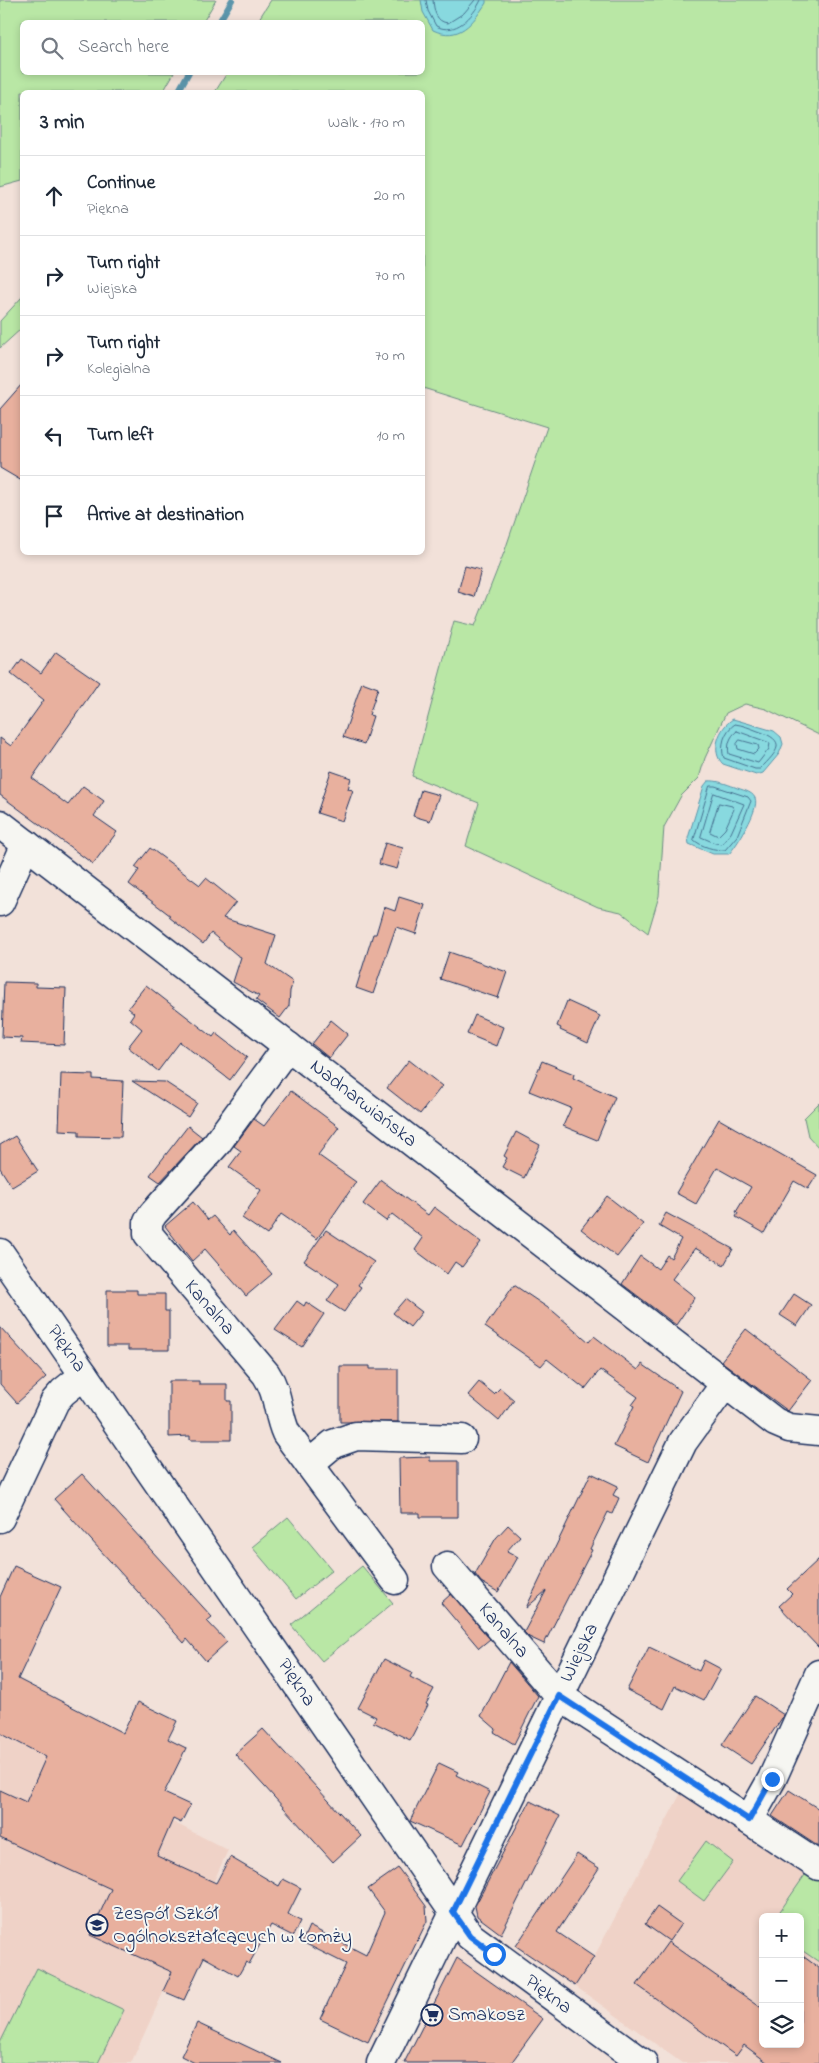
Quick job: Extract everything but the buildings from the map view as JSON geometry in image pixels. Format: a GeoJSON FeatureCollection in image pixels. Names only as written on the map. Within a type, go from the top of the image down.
{"type":"FeatureCollection","features":[{"type":"Feature","properties":{"kind":"street","name":"Nadnarwiańska"},"geometry":{"type":"LineString","coordinates":[[0,824],[775,1422],[789,1428],[819,1431]]}},
{"type":"Feature","properties":{"kind":"street"},"geometry":{"type":"LineString","coordinates":[[0,902],[26,844]]}},
{"type":"Feature","properties":{"kind":"street","name":"Kanalna"},"geometry":{"type":"LineString","coordinates":[[288,1046],[218,1143],[153,1214],[148,1222],[148,1234],[271,1382],[286,1434],[395,1580]]}},
{"type":"Feature","properties":{"kind":"street","name":"Piękna"},"geometry":{"type":"LineString","coordinates":[[0,1253],[470,1936],[643,2063]]}},
{"type":"Feature","properties":{"kind":"street"},"geometry":{"type":"LineString","coordinates":[[0,1518],[56,1401],[84,1375]]}},
{"type":"Feature","properties":{"kind":"street","name":"Wiejska"},"geometry":{"type":"LineString","coordinates":[[381,2063],[683,1442],[725,1384]]}},
{"type":"Feature","properties":{"kind":"street"},"geometry":{"type":"LineString","coordinates":[[309,1464],[333,1444],[356,1436],[462,1439]]}},
{"type":"Feature","properties":{"kind":"street","name":"Kanalna"},"geometry":{"type":"LineString","coordinates":[[447,1566],[559,1696],[819,1866]]}},
{"type":"Feature","properties":{"kind":"street"},"geometry":{"type":"LineString","coordinates":[[749,1820],[772,1779],[819,1674]]}},
{"type":"Feature","properties":{"kind":"shaded area","name":"Zespół Szkół Ogólnokształcących w Łomży"},"geometry":{"type":"Polygon","coordinates":[[[0,1734],[228,1850],[131,2063],[0,2063],[0,1734]]]}},
{"type":"Feature","properties":{"kind":"shaded area"},"geometry":{"type":"Polygon","coordinates":[[[682,1791],[819,1878],[819,2063],[682,2063],[575,1986],[594,1957],[682,1791]]]}},
{"type":"Feature","properties":{"kind":"green space"},"geometry":{"type":"Polygon","coordinates":[[[0,0],[216,0],[204,20],[20,20],[20,75],[173,75],[164,90],[20,90],[20,182],[0,187],[0,0]]]}},
{"type":"Feature","properties":{"kind":"green space"},"geometry":{"type":"Polygon","coordinates":[[[271,0],[819,0],[819,735],[766,709],[745,704],[726,713],[705,758],[699,778],[681,796],[664,827],[659,896],[648,933],[621,912],[598,907],[466,846],[479,803],[412,776],[454,621],[475,626],[505,550],[547,427],[425,389],[425,90],[216,90],[226,75],[425,75],[425,20],[258,20],[271,0]]]}},
{"type":"Feature","properties":{"kind":"green space"},"geometry":{"type":"Polygon","coordinates":[[[20,299],[20,330],[0,348],[0,321],[20,299]]]}},
{"type":"Feature","properties":{"kind":"green space"},"geometry":{"type":"Polygon","coordinates":[[[819,1103],[819,1148],[808,1136],[804,1118],[819,1103]]]}},
{"type":"Feature","properties":{"kind":"green space"},"geometry":{"type":"Polygon","coordinates":[[[288,1517],[332,1570],[296,1599],[252,1547],[288,1517]]]}},
{"type":"Feature","properties":{"kind":"green space"},"geometry":{"type":"Polygon","coordinates":[[[362,1566],[393,1603],[322,1661],[291,1625],[362,1566]]]}},
{"type":"Feature","properties":{"kind":"green space"},"geometry":{"type":"Polygon","coordinates":[[[706,1841],[733,1862],[704,1901],[677,1881],[706,1841]]]}},
{"type":"Feature","properties":{"kind":"green space"},"geometry":{"type":"Polygon","coordinates":[[[807,1872],[819,1881],[819,1962],[804,1952],[804,1913],[779,1913],[807,1872]]]}},
{"type":"Feature","properties":{"kind":"green space"},"geometry":{"type":"Polygon","coordinates":[[[37,1968],[124,2010],[98,2063],[0,2063],[0,2043],[37,1968]]]}},
{"type":"Feature","properties":{"kind":"water"},"geometry":{"type":"Polygon","coordinates":[[[421,0],[486,0],[486,3],[470,23],[458,32],[450,34],[433,30],[423,12],[421,0]]]}},
{"type":"Feature","properties":{"kind":"water"},"geometry":{"type":"Polygon","coordinates":[[[733,719],[774,731],[781,737],[783,744],[779,754],[763,773],[756,775],[723,764],[719,759],[717,747],[720,734],[733,719]]]}},
{"type":"Feature","properties":{"kind":"water"},"geometry":{"type":"Polygon","coordinates":[[[708,781],[715,781],[746,791],[755,798],[756,803],[751,818],[729,854],[713,854],[689,844],[688,838],[704,786],[708,781]]]}},
{"type":"Feature","properties":{"kind":"waterway"},"geometry":{"type":"LineString","coordinates":[[220,20],[232,0]]}},
{"type":"Feature","properties":{"kind":"waterway"},"geometry":{"type":"LineString","coordinates":[[179,90],[187,75]]}},
{"type":"Feature","properties":{"kind":"place","name":"Zespół Szkół Ogólnokształcących w Łomży"},"geometry":{"type":"Point","coordinates":[97,1925]}},
{"type":"Feature","properties":{"kind":"place","name":"Smakosz"},"geometry":{"type":"Point","coordinates":[432,2015]}},
{"type":"Feature","properties":{"kind":"route"},"geometry":{"type":"LineString","coordinates":[[494,1954],[470,1936],[453,1912],[559,1696],[749,1820],[772,1779]]}}]}
